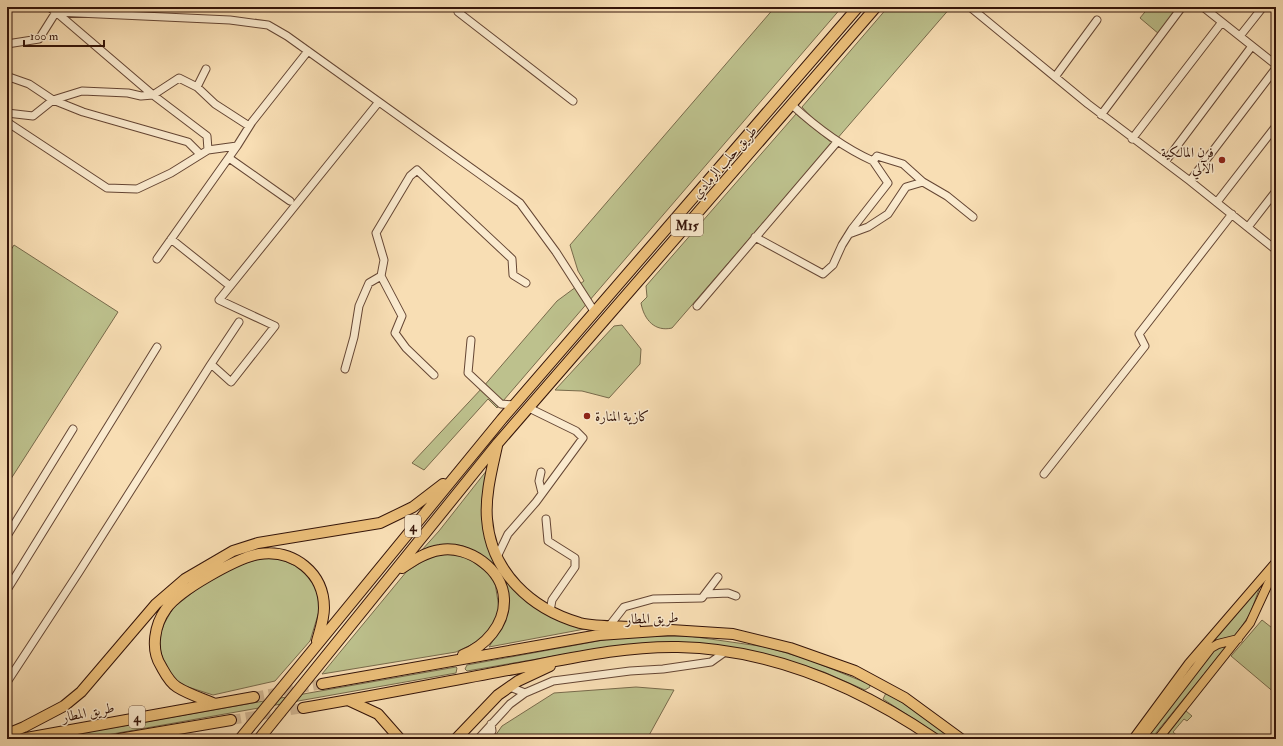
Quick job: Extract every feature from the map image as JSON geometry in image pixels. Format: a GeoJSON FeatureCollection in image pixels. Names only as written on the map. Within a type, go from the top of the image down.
{"type":"FeatureCollection","features":[{"type":"Feature","properties":{"kind":"highway","name":"طريق حلب الرمادي"},"geometry":{"type":"LineString","coordinates":[[592,313],[858,7]]}},
{"type":"Feature","properties":{"kind":"highway","name":"طريق حلب الرمادي"},"geometry":{"type":"LineString","coordinates":[[498,443],[876,7]]}},
{"type":"Feature","properties":{"kind":"highway","name":"4"},"geometry":{"type":"LineString","coordinates":[[240,739],[513,405],[592,313]]}},
{"type":"Feature","properties":{"kind":"highway"},"geometry":{"type":"LineString","coordinates":[[7,734],[24,727],[64,706],[81,692],[156,604],[185,579],[233,551],[258,543],[380,523],[407,510],[452,477],[502,419]]}},
{"type":"Feature","properties":{"kind":"highway","name":"4"},"geometry":{"type":"LineString","coordinates":[[259,739],[498,443]]}},
{"type":"Feature","properties":{"kind":"highway"},"geometry":{"type":"LineString","coordinates":[[498,443],[490,483],[486,518],[497,557],[504,570],[521,592],[550,610],[582,623],[671,630]]}},
{"type":"Feature","properties":{"kind":"highway"},"geometry":{"type":"LineString","coordinates":[[394,573],[418,557],[449,549],[474,555],[492,572],[499,583],[504,599],[500,619],[487,641],[475,650],[446,662]]}},
{"type":"Feature","properties":{"kind":"highway"},"geometry":{"type":"LineString","coordinates":[[213,703],[177,687],[167,678],[158,662],[156,654],[156,635],[158,626],[167,608],[192,587],[221,570],[248,557],[268,554],[290,557],[308,568],[319,583],[324,600],[324,610],[316,645]]}},
{"type":"Feature","properties":{"kind":"highway","name":"طريق المطار"},"geometry":{"type":"LineString","coordinates":[[322,684],[599,635],[671,630],[733,634],[790,648],[855,671],[879,683],[923,710],[961,739]]}},
{"type":"Feature","properties":{"kind":"highway"},"geometry":{"type":"LineString","coordinates":[[304,708],[565,659],[626,650],[678,647],[725,652],[794,667],[834,681],[903,717],[935,739]]}},
{"type":"Feature","properties":{"kind":"highway"},"geometry":{"type":"LineString","coordinates":[[456,739],[498,695],[510,686],[565,659]]}},
{"type":"Feature","properties":{"kind":"highway"},"geometry":{"type":"LineString","coordinates":[[460,660],[462,679]]}},
{"type":"Feature","properties":{"kind":"highway"},"geometry":{"type":"LineString","coordinates":[[870,699],[879,683]]}},
{"type":"Feature","properties":{"kind":"highway","name":"طريق المطار"},"geometry":{"type":"LineString","coordinates":[[21,739],[213,703],[254,697]]}},
{"type":"Feature","properties":{"kind":"highway"},"geometry":{"type":"LineString","coordinates":[[348,700],[378,714],[400,739]]}},
{"type":"Feature","properties":{"kind":"highway","name":"4"},"geometry":{"type":"LineString","coordinates":[[119,739],[231,720]]}},
{"type":"Feature","properties":{"kind":"main road"},"geometry":{"type":"LineString","coordinates":[[1141,737],[1189,663],[1276,562]]}},
{"type":"Feature","properties":{"kind":"main road"},"geometry":{"type":"LineString","coordinates":[[1158,739],[1253,620],[1268,584],[1276,572]]}},
{"type":"Feature","properties":{"kind":"main road"},"geometry":{"type":"LineString","coordinates":[[1141,737],[1211,648],[1218,644],[1238,639]]}},
{"type":"Feature","properties":{"kind":"street"},"geometry":{"type":"LineString","coordinates":[[49,7],[153,95],[207,136],[208,150]]}},
{"type":"Feature","properties":{"kind":"street"},"geometry":{"type":"LineString","coordinates":[[970,7],[1101,115],[1190,181],[1276,250]]}},
{"type":"Feature","properties":{"kind":"street"},"geometry":{"type":"LineString","coordinates":[[1101,115],[1182,7]]}},
{"type":"Feature","properties":{"kind":"street"},"geometry":{"type":"LineString","coordinates":[[1203,7],[1252,46],[1274,61]]}},
{"type":"Feature","properties":{"kind":"street"},"geometry":{"type":"LineString","coordinates":[[1240,36],[1263,7]]}},
{"type":"Feature","properties":{"kind":"street"},"geometry":{"type":"LineString","coordinates":[[7,44],[39,39],[56,12]]}},
{"type":"Feature","properties":{"kind":"street"},"geometry":{"type":"LineString","coordinates":[[56,12],[230,20],[268,25],[287,36],[378,103],[520,203],[556,252],[592,313]]}},
{"type":"Feature","properties":{"kind":"street"},"geometry":{"type":"LineString","coordinates":[[458,12],[573,101]]}},
{"type":"Feature","properties":{"kind":"street"},"geometry":{"type":"LineString","coordinates":[[1055,77],[1097,20]]}},
{"type":"Feature","properties":{"kind":"street"},"geometry":{"type":"LineString","coordinates":[[1132,139],[1222,22]]}},
{"type":"Feature","properties":{"kind":"street"},"geometry":{"type":"LineString","coordinates":[[1165,162],[1252,46]]}},
{"type":"Feature","properties":{"kind":"street"},"geometry":{"type":"LineString","coordinates":[[157,259],[238,146],[249,126],[308,51]]}},
{"type":"Feature","properties":{"kind":"street"},"geometry":{"type":"LineString","coordinates":[[1190,181],[1276,68]]}},
{"type":"Feature","properties":{"kind":"street"},"geometry":{"type":"LineString","coordinates":[[197,87],[206,69]]}},
{"type":"Feature","properties":{"kind":"street"},"geometry":{"type":"LineString","coordinates":[[9,77],[29,84],[54,100],[83,112],[188,142],[200,154]]}},
{"type":"Feature","properties":{"kind":"street"},"geometry":{"type":"LineString","coordinates":[[7,113],[33,116],[54,100],[82,92],[128,93],[141,96],[153,95],[179,78],[197,87],[215,104],[249,126]]}},
{"type":"Feature","properties":{"kind":"street"},"geometry":{"type":"LineString","coordinates":[[211,364],[231,382],[275,326],[219,300],[378,103]]}},
{"type":"Feature","properties":{"kind":"street"},"geometry":{"type":"LineString","coordinates":[[755,237],[823,274],[833,265],[849,234],[888,183],[873,161],[837,142],[816,127],[792,104]]}},
{"type":"Feature","properties":{"kind":"street"},"geometry":{"type":"LineString","coordinates":[[7,122],[107,188],[137,189],[171,173],[208,150],[238,146]]}},
{"type":"Feature","properties":{"kind":"street"},"geometry":{"type":"LineString","coordinates":[[1217,202],[1276,126]]}},
{"type":"Feature","properties":{"kind":"street"},"geometry":{"type":"LineString","coordinates":[[697,306],[837,142]]}},
{"type":"Feature","properties":{"kind":"street"},"geometry":{"type":"LineString","coordinates":[[873,161],[877,156],[903,164],[923,182],[947,196],[973,216]]}},
{"type":"Feature","properties":{"kind":"street"},"geometry":{"type":"LineString","coordinates":[[229,158],[290,201]]}},
{"type":"Feature","properties":{"kind":"street"},"geometry":{"type":"LineString","coordinates":[[434,375],[406,348],[395,333],[402,316],[381,276],[384,260],[376,233],[410,176],[417,170],[512,259],[513,275],[526,283]]}},
{"type":"Feature","properties":{"kind":"street"},"geometry":{"type":"LineString","coordinates":[[849,234],[868,227],[888,214],[906,187],[923,182]]}},
{"type":"Feature","properties":{"kind":"street"},"geometry":{"type":"LineString","coordinates":[[1248,227],[1276,191]]}},
{"type":"Feature","properties":{"kind":"street"},"geometry":{"type":"LineString","coordinates":[[1044,474],[1145,346],[1138,334],[1232,214]]}},
{"type":"Feature","properties":{"kind":"street"},"geometry":{"type":"LineString","coordinates":[[171,240],[230,286]]}},
{"type":"Feature","properties":{"kind":"street"},"geometry":{"type":"LineString","coordinates":[[345,369],[354,337],[360,306],[369,283],[381,276]]}},
{"type":"Feature","properties":{"kind":"street"},"geometry":{"type":"LineString","coordinates":[[7,682],[84,565],[239,322]]}},
{"type":"Feature","properties":{"kind":"street"},"geometry":{"type":"LineString","coordinates":[[471,340],[468,373],[501,404],[513,405]]}},
{"type":"Feature","properties":{"kind":"street"},"geometry":{"type":"LineString","coordinates":[[7,590],[157,347]]}},
{"type":"Feature","properties":{"kind":"street"},"geometry":{"type":"LineString","coordinates":[[497,557],[508,534],[542,493],[583,438],[576,431],[529,408]]}},
{"type":"Feature","properties":{"kind":"street"},"geometry":{"type":"LineString","coordinates":[[7,536],[73,429]]}},
{"type":"Feature","properties":{"kind":"street"},"geometry":{"type":"LineString","coordinates":[[541,472],[539,481],[542,493]]}},
{"type":"Feature","properties":{"kind":"street"},"geometry":{"type":"LineString","coordinates":[[546,519],[548,541],[575,558],[575,567],[552,600],[550,610]]}},
{"type":"Feature","properties":{"kind":"street"},"geometry":{"type":"LineString","coordinates":[[610,625],[624,607],[653,599],[702,598],[718,577]]}},
{"type":"Feature","properties":{"kind":"street"},"geometry":{"type":"LineString","coordinates":[[706,594],[728,593],[736,596]]}},
{"type":"Feature","properties":{"kind":"street"},"geometry":{"type":"LineString","coordinates":[[478,739],[510,704],[525,693],[553,681],[616,672],[663,669],[711,662],[725,652]]}},
{"type":"Feature","properties":{"kind":"street"},"geometry":{"type":"LineString","coordinates":[[510,686],[525,693]]}},
{"type":"Feature","properties":{"kind":"street"},"geometry":{"type":"LineString","coordinates":[[487,739],[492,731],[491,724]]}},
{"type":"Feature","properties":{"kind":"green space"},"geometry":{"type":"Polygon","coordinates":[[[775,7],[842,7],[497,408],[488,399],[424,470],[412,463],[483,387],[557,301],[584,281],[578,271],[570,245],[775,7]]]}},
{"type":"Feature","properties":{"kind":"green space"},"geometry":{"type":"Polygon","coordinates":[[[888,7],[951,7],[836,140],[824,131],[802,107],[888,7]]]}},
{"type":"Feature","properties":{"kind":"green space"},"geometry":{"type":"Polygon","coordinates":[[[1149,7],[1180,7],[1159,34],[1140,18],[1149,7]]]}},
{"type":"Feature","properties":{"kind":"green space"},"geometry":{"type":"Polygon","coordinates":[[[796,114],[832,143],[672,328],[660,328],[651,323],[642,309],[641,303],[647,297],[646,286],[796,114]]]}},
{"type":"Feature","properties":{"kind":"green space"},"geometry":{"type":"Polygon","coordinates":[[[14,245],[118,312],[7,485],[7,256],[14,245]]]}},
{"type":"Feature","properties":{"kind":"green space"},"geometry":{"type":"Polygon","coordinates":[[[622,325],[641,349],[640,364],[609,398],[582,391],[555,390],[614,326],[622,325]]]}},
{"type":"Feature","properties":{"kind":"green space"},"geometry":{"type":"Polygon","coordinates":[[[491,465],[483,508],[515,590],[590,628],[489,647],[501,628],[509,598],[484,561],[465,547],[454,545],[439,546],[421,551],[439,531],[491,465]]]}},
{"type":"Feature","properties":{"kind":"green space"},"geometry":{"type":"Polygon","coordinates":[[[445,554],[468,558],[488,573],[495,583],[499,608],[495,621],[481,640],[456,652],[322,674],[407,571],[430,558],[445,554]]]}},
{"type":"Feature","properties":{"kind":"green space"},"geometry":{"type":"Polygon","coordinates":[[[275,557],[301,568],[311,577],[318,595],[320,608],[310,641],[275,681],[213,695],[185,686],[174,679],[167,671],[160,650],[159,637],[173,608],[201,586],[239,565],[259,559],[275,557]]]}},
{"type":"Feature","properties":{"kind":"green space"},"geometry":{"type":"Polygon","coordinates":[[[1261,584],[1250,614],[1235,636],[1213,641],[1261,584]]]}},
{"type":"Feature","properties":{"kind":"green space"},"geometry":{"type":"Polygon","coordinates":[[[1262,620],[1276,631],[1276,694],[1231,656],[1262,620]]]}},
{"type":"Feature","properties":{"kind":"green space"},"geometry":{"type":"Polygon","coordinates":[[[689,636],[766,647],[807,659],[869,684],[870,687],[865,690],[824,672],[780,658],[650,644],[601,648],[467,671],[465,669],[467,665],[620,637],[689,636]]]}},
{"type":"Feature","properties":{"kind":"green space"},"geometry":{"type":"Polygon","coordinates":[[[1227,646],[1155,734],[1150,733],[1213,650],[1227,646]]]}},
{"type":"Feature","properties":{"kind":"green space"},"geometry":{"type":"Polygon","coordinates":[[[456,667],[456,673],[84,739],[49,739],[456,667]]]}},
{"type":"Feature","properties":{"kind":"green space"},"geometry":{"type":"Polygon","coordinates":[[[636,687],[674,690],[647,739],[493,739],[502,726],[554,693],[636,687]]]}},
{"type":"Feature","properties":{"kind":"green space"},"geometry":{"type":"Polygon","coordinates":[[[886,693],[917,711],[954,739],[942,739],[883,699],[886,693]]]}},
{"type":"Feature","properties":{"kind":"green space"},"geometry":{"type":"Polygon","coordinates":[[[1186,711],[1192,716],[1187,721],[1184,719],[1173,732],[1181,739],[1166,739],[1168,734],[1186,711]]]}},
{"type":"Feature","properties":{"kind":"tunnel"},"geometry":{"type":"LineString","coordinates":[[254,697],[322,684]]}},
{"type":"Feature","properties":{"kind":"tunnel"},"geometry":{"type":"LineString","coordinates":[[231,720],[303,708]]}},
{"type":"Feature","properties":{"kind":"place","name":"فرن المالكية الآلي"},"geometry":{"type":"Point","coordinates":[1222,160]}},
{"type":"Feature","properties":{"kind":"place","name":"كازية المنارة"},"geometry":{"type":"Point","coordinates":[587,416]}}]}
